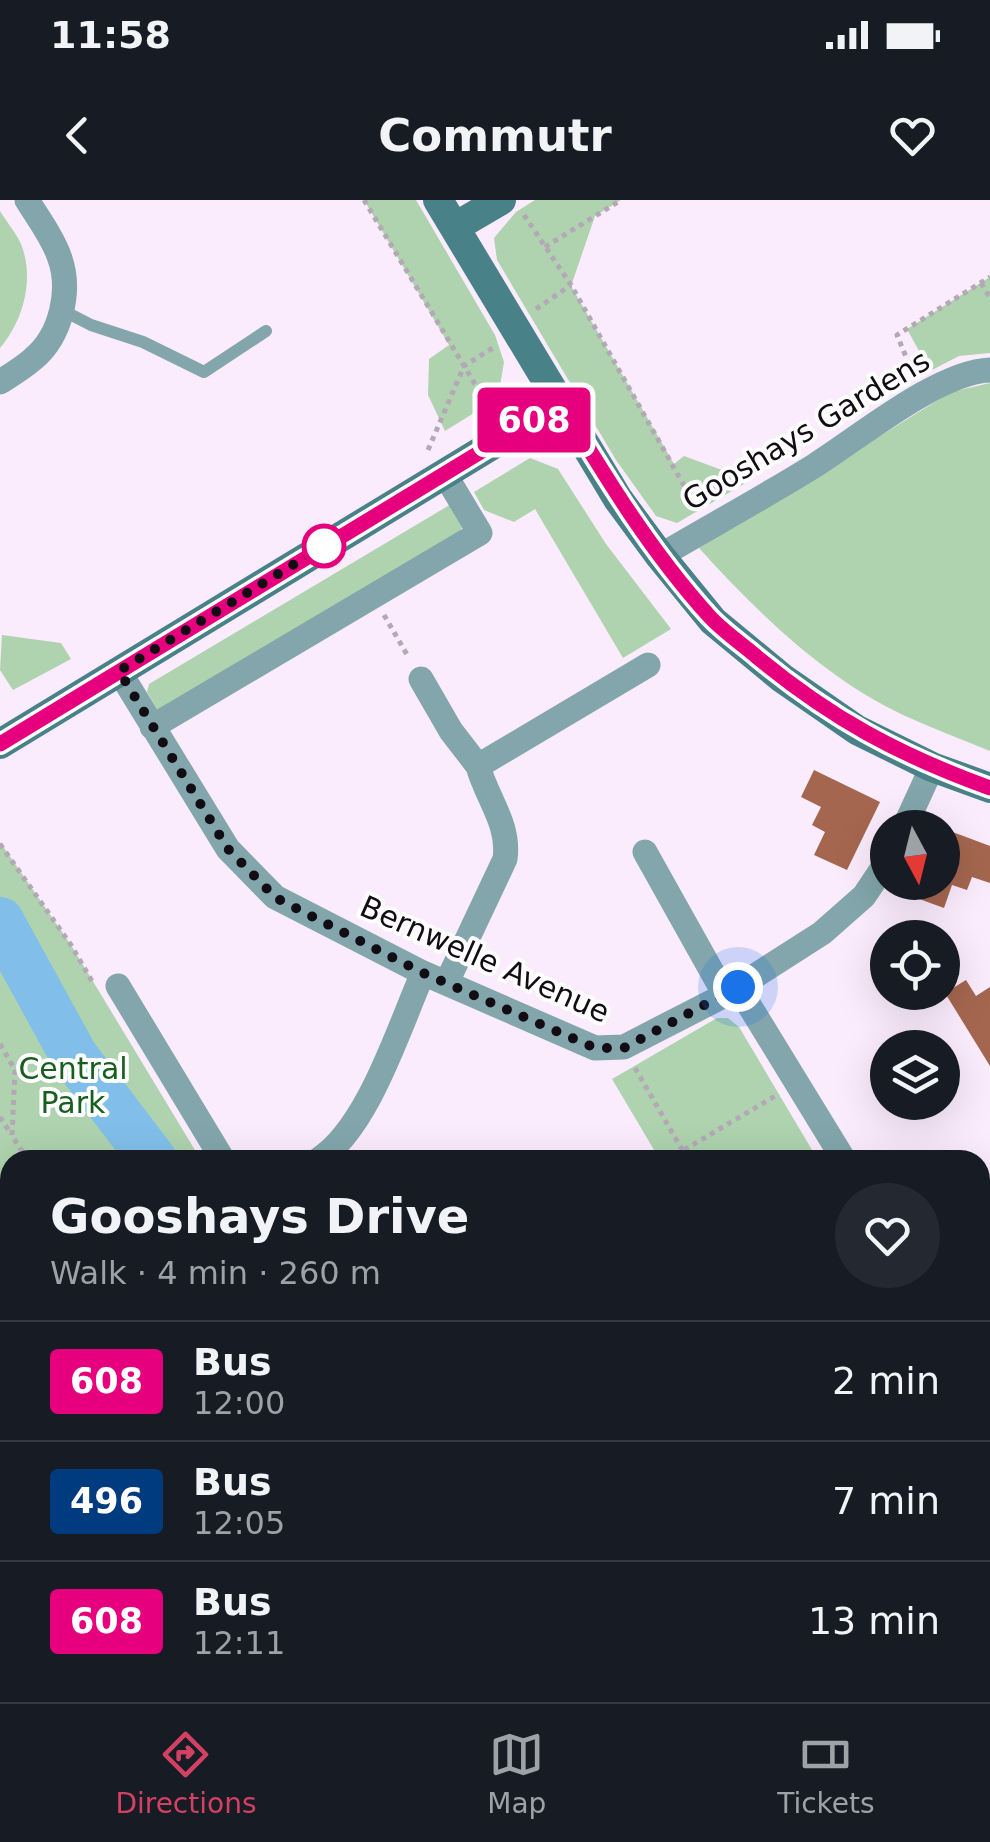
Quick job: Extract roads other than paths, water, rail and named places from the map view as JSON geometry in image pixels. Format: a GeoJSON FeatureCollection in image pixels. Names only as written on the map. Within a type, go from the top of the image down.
{"type":"FeatureCollection","features":[{"type":"Feature","properties":{"kind":"street"},"geometry":{"type":"LineString","coordinates":[[0,382],[36,357],[54,333],[62,310],[64,283],[60,257],[27,200]]}},
{"type":"Feature","properties":{"kind":"street"},"geometry":{"type":"LineString","coordinates":[[438,200],[618,499],[713,621],[782,678],[856,730],[990,788]]}},
{"type":"Feature","properties":{"kind":"street"},"geometry":{"type":"LineString","coordinates":[[454,227],[500,200]]}},
{"type":"Feature","properties":{"kind":"street","name":"Gooshays Gardens"},"geometry":{"type":"LineString","coordinates":[[660,556],[812,467],[924,394],[960,375],[990,370]]}},
{"type":"Feature","properties":{"kind":"street"},"geometry":{"type":"LineString","coordinates":[[2,737],[52,715],[434,465],[561,403]]}},
{"type":"Feature","properties":{"kind":"street"},"geometry":{"type":"LineString","coordinates":[[152,727],[480,532],[434,465]]}},
{"type":"Feature","properties":{"kind":"street"},"geometry":{"type":"LineString","coordinates":[[478,766],[648,665]]}},
{"type":"Feature","properties":{"kind":"street","name":"Bernwelle Avenue"},"geometry":{"type":"LineString","coordinates":[[119,671],[228,849],[276,898],[435,977],[595,1048],[624,1048],[731,991],[844,917],[870,887]]}},
{"type":"Feature","properties":{"kind":"street"},"geometry":{"type":"LineString","coordinates":[[333,1150],[353,1128],[505,859],[507,843],[499,813],[484,791],[478,766],[421,679]]}},
{"type":"Feature","properties":{"kind":"street"},"geometry":{"type":"LineString","coordinates":[[912,810],[932,766]]}},
{"type":"Feature","properties":{"kind":"street"},"geometry":{"type":"LineString","coordinates":[[645,852],[731,991],[797,1083],[838,1150]]}},
{"type":"Feature","properties":{"kind":"street"},"geometry":{"type":"LineString","coordinates":[[118,986],[217,1150]]}},
{"type":"Feature","properties":{"kind":"lane"},"geometry":{"type":"LineString","coordinates":[[62,310],[91,326],[143,342],[204,372],[266,332]]}},
{"type":"Feature","properties":{"kind":"waterway"},"geometry":{"type":"LineString","coordinates":[[0,921],[74,1056],[145,1150]]}},
{"type":"Feature","properties":{"kind":"park label","name":"Central Park"},"geometry":{"type":"Point","coordinates":[73,1085]}}]}
